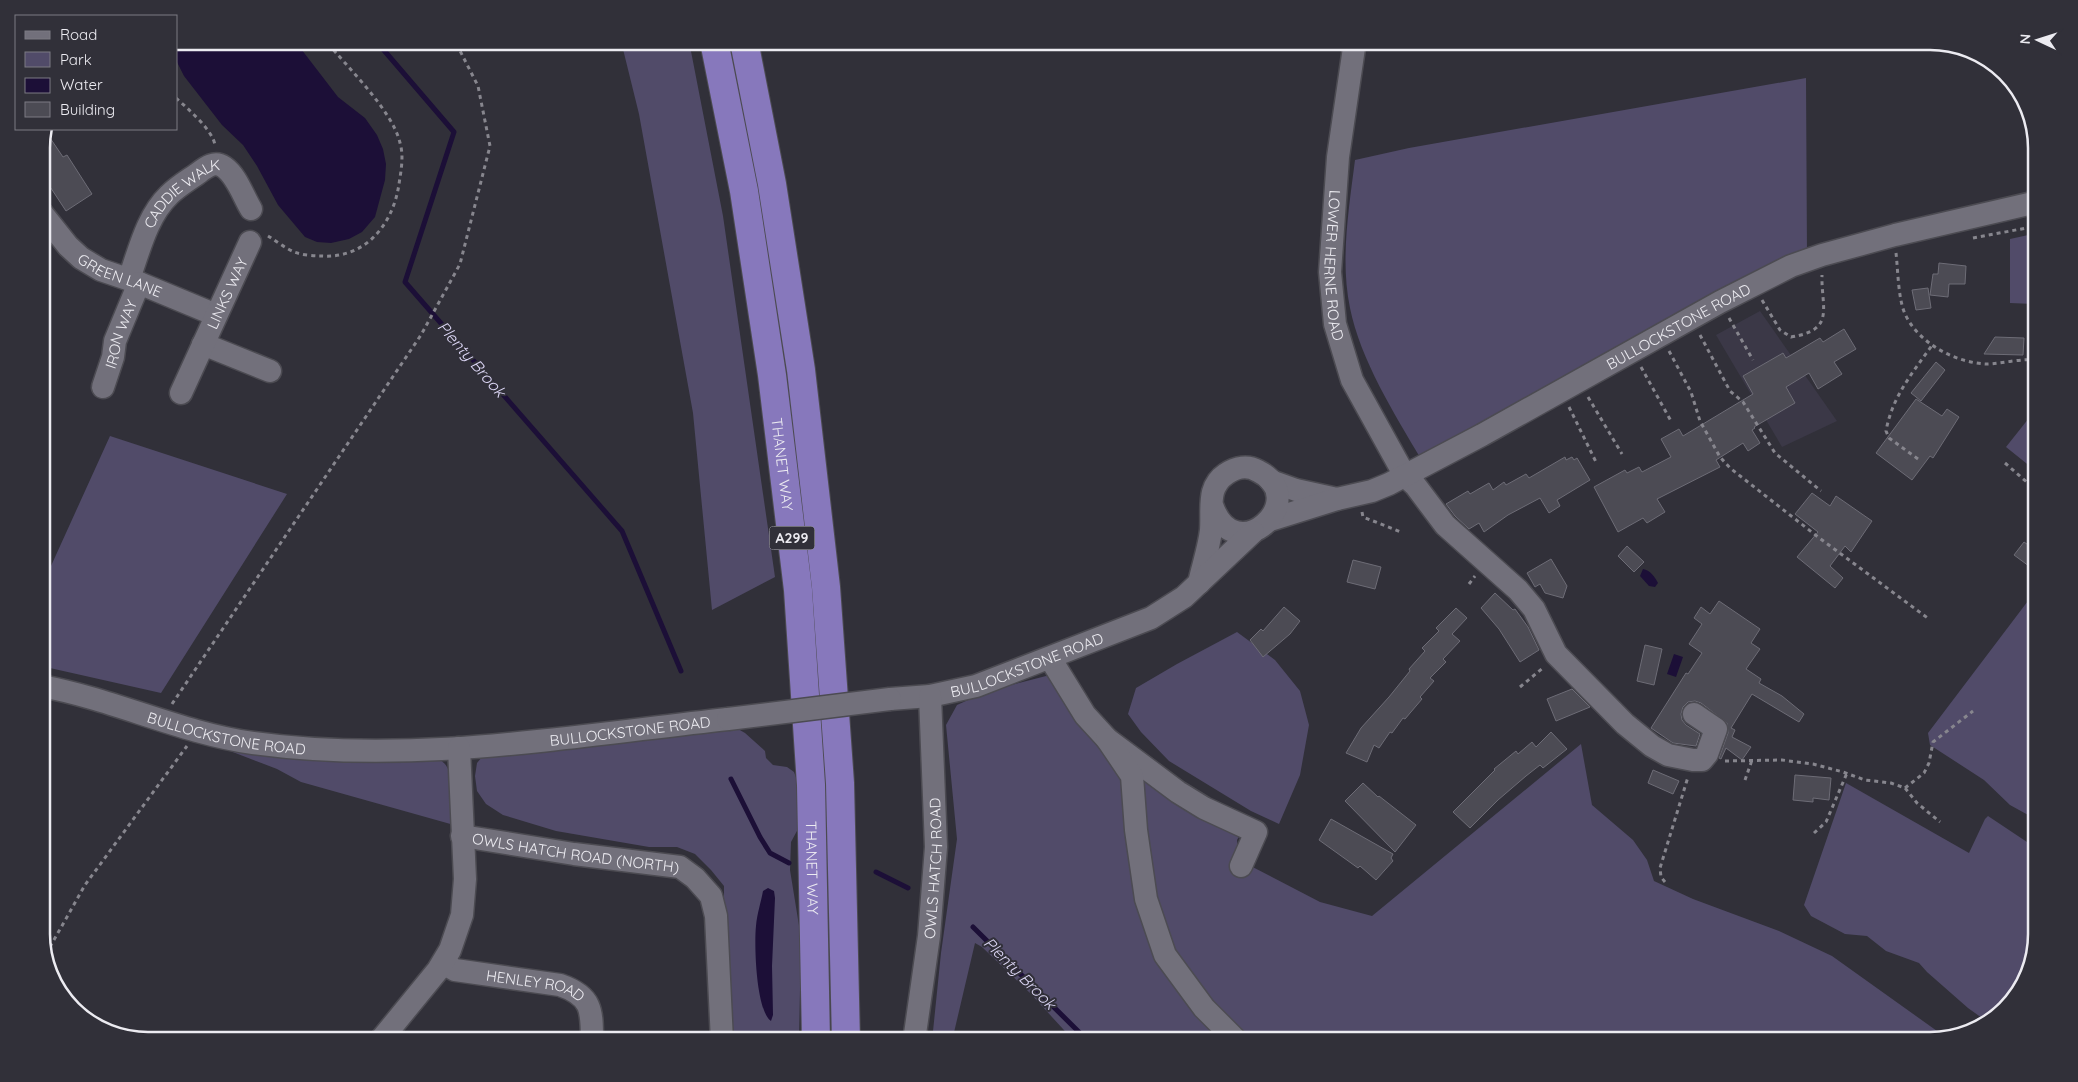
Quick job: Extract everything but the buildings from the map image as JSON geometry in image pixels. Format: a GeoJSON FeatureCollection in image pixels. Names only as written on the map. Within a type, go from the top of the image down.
{"type":"FeatureCollection","features":[{"type":"Feature","properties":{"kind":"highway","name":"THANET WAY"},"geometry":{"type":"LineString","coordinates":[[716,50],[744,191],[772,375],[798,590],[811,785],[816,1032]]}},
{"type":"Feature","properties":{"kind":"highway","name":"THANET WAY"},"geometry":{"type":"LineString","coordinates":[[746,50],[772,184],[801,370],[826,587],[840,783],[846,1032]]}},
{"type":"Feature","properties":{"kind":"street","name":"LOWER HERNE ROAD"},"geometry":{"type":"LineString","coordinates":[[1353,50],[1338,158],[1330,272],[1335,324],[1352,380],[1405,476],[1415,485],[1445,525],[1518,590],[1534,609],[1556,654],[1625,724],[1652,746],[1668,755],[1698,760]]}},
{"type":"Feature","properties":{"kind":"street","name":"CADDIE WALK"},"geometry":{"type":"LineString","coordinates":[[134,281],[145,236],[158,208],[169,195],[207,166],[216,164],[223,166],[232,175],[251,209]]}},
{"type":"Feature","properties":{"kind":"street","name":"BULLOCKSTONE ROAD"},"geometry":{"type":"LineString","coordinates":[[1212,505],[1222,524],[1231,530],[1242,533],[1338,499],[1360,494],[1405,476],[1570,386],[1667,348],[1760,296],[1791,266],[1822,255],[1893,247],[2028,205]]}},
{"type":"Feature","properties":{"kind":"street","name":"GREEN LANE"},"geometry":{"type":"LineString","coordinates":[[50,222],[68,246],[81,258],[101,270],[134,281],[216,315]]}},
{"type":"Feature","properties":{"kind":"street","name":"LINKS WAY"},"geometry":{"type":"LineString","coordinates":[[181,393],[250,242]]}},
{"type":"Feature","properties":{"kind":"street","name":"IRON WAY"},"geometry":{"type":"LineString","coordinates":[[103,386],[113,358],[115,341],[134,281]]}},
{"type":"Feature","properties":{"kind":"street","name":"LINKS WAY"},"geometry":{"type":"LineString","coordinates":[[203,344],[270,370]]}},
{"type":"Feature","properties":{"kind":"street","name":"BULLOCKSTONE ROAD"},"geometry":{"type":"LineString","coordinates":[[1198,584],[1207,553],[1213,494],[1216,484],[1223,475],[1243,467],[1254,469],[1263,473],[1271,481],[1296,490],[1338,499]]}},
{"type":"Feature","properties":{"kind":"street"},"geometry":{"type":"LineString","coordinates":[[1262,526],[1275,511],[1276,490],[1271,481]]}},
{"type":"Feature","properties":{"kind":"street","name":"BULLOCKSTONE ROAD"},"geometry":{"type":"LineString","coordinates":[[50,688],[198,732],[252,743],[313,749],[385,751],[459,748],[930,696],[976,686],[1151,618],[1169,608],[1198,584],[1262,526]]}},
{"type":"Feature","properties":{"kind":"street"},"geometry":{"type":"LineString","coordinates":[[1050,658],[1085,715],[1107,739],[1132,776],[1136,830],[1146,899],[1165,955],[1204,1008],[1228,1032]]}},
{"type":"Feature","properties":{"kind":"street","name":"OWLS HATCH ROAD"},"geometry":{"type":"LineString","coordinates":[[915,1032],[929,936],[936,847],[930,696]]}},
{"type":"Feature","properties":{"kind":"street"},"geometry":{"type":"LineString","coordinates":[[1694,714],[1716,729],[1707,754],[1698,760]]}},
{"type":"Feature","properties":{"kind":"street"},"geometry":{"type":"LineString","coordinates":[[1107,739],[1178,792],[1204,808],[1256,832],[1241,866]]}},
{"type":"Feature","properties":{"kind":"street"},"geometry":{"type":"LineString","coordinates":[[387,1032],[442,963],[450,950],[462,915],[465,879],[459,748]]}},
{"type":"Feature","properties":{"kind":"street","name":"OWLS HATCH ROAD (NORTH)"},"geometry":{"type":"LineString","coordinates":[[462,836],[574,854],[680,867],[694,878],[711,896],[716,916],[722,1032]]}},
{"type":"Feature","properties":{"kind":"street","name":"HENLEY ROAD"},"geometry":{"type":"LineString","coordinates":[[442,963],[455,970],[560,985],[571,989],[580,994],[588,1003],[592,1012],[592,1032]]}},
{"type":"Feature","properties":{"kind":"path"},"geometry":{"type":"LineString","coordinates":[[251,209],[257,222],[268,236],[295,252],[333,257],[349,254],[367,244],[378,234],[389,217],[396,201],[402,162],[400,142],[391,121],[376,100],[334,50]]}},
{"type":"Feature","properties":{"kind":"path"},"geometry":{"type":"LineString","coordinates":[[162,720],[427,324],[460,264],[490,146],[478,86],[460,50]]}},
{"type":"Feature","properties":{"kind":"path"},"geometry":{"type":"LineString","coordinates":[[178,100],[202,124],[214,141],[216,164]]}},
{"type":"Feature","properties":{"kind":"path"},"geometry":{"type":"LineString","coordinates":[[1971,238],[2028,227]]}},
{"type":"Feature","properties":{"kind":"path"},"geometry":{"type":"LineString","coordinates":[[1893,247],[1905,313],[1914,327],[1933,344],[1947,354],[1969,362],[1989,364],[2028,360]]}},
{"type":"Feature","properties":{"kind":"path"},"geometry":{"type":"LineString","coordinates":[[1760,296],[1780,330],[1791,337],[1806,334],[1819,326],[1825,308],[1821,293],[1822,255]]}},
{"type":"Feature","properties":{"kind":"path"},"geometry":{"type":"LineString","coordinates":[[1728,315],[1753,360]]}},
{"type":"Feature","properties":{"kind":"path"},"geometry":{"type":"LineString","coordinates":[[1698,331],[1730,391],[1743,402],[1776,453],[1821,491]]}},
{"type":"Feature","properties":{"kind":"path"},"geometry":{"type":"LineString","coordinates":[[1918,459],[1889,438],[1886,431],[1891,407],[1933,344]]}},
{"type":"Feature","properties":{"kind":"path"},"geometry":{"type":"LineString","coordinates":[[1667,348],[1691,392],[1700,422],[1720,457],[1730,468],[1804,527],[1929,619]]}},
{"type":"Feature","properties":{"kind":"path"},"geometry":{"type":"LineString","coordinates":[[1648,364],[1641,367],[1671,421]]}},
{"type":"Feature","properties":{"kind":"path"},"geometry":{"type":"LineString","coordinates":[[1570,386],[1622,454]]}},
{"type":"Feature","properties":{"kind":"path"},"geometry":{"type":"LineString","coordinates":[[1570,386],[1596,462]]}},
{"type":"Feature","properties":{"kind":"path"},"geometry":{"type":"LineString","coordinates":[[2005,463],[2028,483]]}},
{"type":"Feature","properties":{"kind":"path"},"geometry":{"type":"LineString","coordinates":[[1360,494],[1364,517],[1402,532]]}},
{"type":"Feature","properties":{"kind":"path"},"geometry":{"type":"LineString","coordinates":[[1520,687],[1548,665],[1556,654]]}},
{"type":"Feature","properties":{"kind":"path"},"geometry":{"type":"LineString","coordinates":[[1905,788],[1924,773],[1930,763],[1933,742],[1973,711]]}},
{"type":"Feature","properties":{"kind":"path"},"geometry":{"type":"LineString","coordinates":[[51,946],[85,886],[198,732]]}},
{"type":"Feature","properties":{"kind":"path"},"geometry":{"type":"LineString","coordinates":[[1665,882],[1661,877],[1660,868],[1698,760],[1732,762],[1782,760],[1805,763],[1846,773],[1865,780],[1891,783],[1905,788],[1917,803],[1940,822]]}},
{"type":"Feature","properties":{"kind":"path"},"geometry":{"type":"LineString","coordinates":[[1745,780],[1752,760]]}},
{"type":"Feature","properties":{"kind":"path"},"geometry":{"type":"LineString","coordinates":[[1814,833],[1826,822],[1846,773]]}},
{"type":"Feature","properties":{"kind":"shaded area"},"geometry":{"type":"Polygon","coordinates":[[[1760,311],[1837,421],[1782,447],[1716,335],[1760,311]]]}},
{"type":"Feature","properties":{"kind":"green space"},"geometry":{"type":"Polygon","coordinates":[[[623,50],[691,50],[723,216],[775,577],[712,610],[693,413],[639,114],[623,50]]]}},
{"type":"Feature","properties":{"kind":"green space"},"geometry":{"type":"Polygon","coordinates":[[[1806,78],[1807,256],[1421,459],[1370,367],[1350,308],[1347,290],[1346,253],[1348,215],[1355,160],[1409,148],[1806,78]]]}},
{"type":"Feature","properties":{"kind":"green space"},"geometry":{"type":"Polygon","coordinates":[[[2028,235],[2028,304],[2010,303],[2010,239],[2028,235]]]}},
{"type":"Feature","properties":{"kind":"green space"},"geometry":{"type":"Polygon","coordinates":[[[2028,419],[2028,465],[2006,447],[2028,419]]]}},
{"type":"Feature","properties":{"kind":"green space"},"geometry":{"type":"Polygon","coordinates":[[[110,436],[287,494],[161,693],[50,668],[50,568],[110,436]]]}},
{"type":"Feature","properties":{"kind":"green space"},"geometry":{"type":"Polygon","coordinates":[[[2028,601],[2028,815],[2010,805],[1984,780],[1930,745],[1928,733],[2028,601]]]}},
{"type":"Feature","properties":{"kind":"green space"},"geometry":{"type":"Polygon","coordinates":[[[1237,632],[1275,660],[1300,691],[1309,725],[1300,775],[1279,824],[1251,811],[1169,761],[1141,732],[1128,714],[1136,688],[1237,632]]]}},
{"type":"Feature","properties":{"kind":"green space"},"geometry":{"type":"Polygon","coordinates":[[[1046,676],[1060,679],[1077,709],[1245,826],[1237,840],[1239,860],[1320,902],[1372,916],[1581,744],[1592,805],[1633,840],[1647,860],[1654,881],[1693,899],[1779,931],[1832,956],[1938,1031],[1066,1032],[1030,993],[982,947],[975,943],[954,1032],[933,1032],[941,953],[957,839],[946,725],[957,705],[988,691],[1046,676]]]}},
{"type":"Feature","properties":{"kind":"green space"},"geometry":{"type":"Polygon","coordinates":[[[738,729],[765,751],[766,758],[773,765],[787,767],[794,772],[798,783],[800,816],[798,829],[791,842],[790,870],[801,938],[799,1032],[729,1032],[724,969],[724,886],[695,854],[677,847],[649,847],[556,831],[503,815],[486,804],[477,791],[475,776],[477,763],[486,752],[738,729]]]}},
{"type":"Feature","properties":{"kind":"green space"},"geometry":{"type":"Polygon","coordinates":[[[225,749],[433,755],[445,764],[450,775],[453,789],[454,825],[301,782],[277,769],[225,749]]]}},
{"type":"Feature","properties":{"kind":"green space"},"geometry":{"type":"Polygon","coordinates":[[[1846,783],[1969,853],[1988,816],[2028,843],[2028,934],[2023,965],[2004,999],[1981,1017],[1968,1008],[1919,963],[1886,951],[1867,936],[1845,934],[1811,916],[1804,905],[1846,783]]]}},
{"type":"Feature","properties":{"kind":"water"},"geometry":{"type":"Polygon","coordinates":[[[178,50],[302,50],[338,97],[365,118],[377,135],[383,149],[386,164],[385,180],[375,217],[362,232],[349,239],[331,243],[317,242],[305,237],[278,205],[257,166],[243,145],[222,125],[184,76],[178,64],[178,50]]]}},
{"type":"Feature","properties":{"kind":"water"},"geometry":{"type":"Polygon","coordinates":[[[1643,569],[1650,572],[1655,578],[1658,583],[1655,587],[1649,586],[1640,576],[1643,569]]]}},
{"type":"Feature","properties":{"kind":"water"},"geometry":{"type":"Polygon","coordinates":[[[1674,654],[1683,657],[1676,677],[1667,674],[1674,654]]]}},
{"type":"Feature","properties":{"kind":"water"},"geometry":{"type":"Polygon","coordinates":[[[768,888],[774,891],[775,898],[772,966],[773,1015],[771,1021],[766,1015],[759,991],[755,947],[758,913],[763,891],[768,888]]]}},
{"type":"Feature","properties":{"kind":"waterway","name":"Plenty Brook"},"geometry":{"type":"LineString","coordinates":[[384,50],[454,132],[405,282],[622,531],[681,671]]}},
{"type":"Feature","properties":{"kind":"waterway","name":"Plenty Brook"},"geometry":{"type":"LineString","coordinates":[[731,779],[770,853],[789,863]]}},
{"type":"Feature","properties":{"kind":"waterway","name":"Plenty Brook"},"geometry":{"type":"LineString","coordinates":[[876,872],[908,888]]}},
{"type":"Feature","properties":{"kind":"waterway","name":"Plenty Brook"},"geometry":{"type":"LineString","coordinates":[[973,927],[1079,1032]]}}]}
